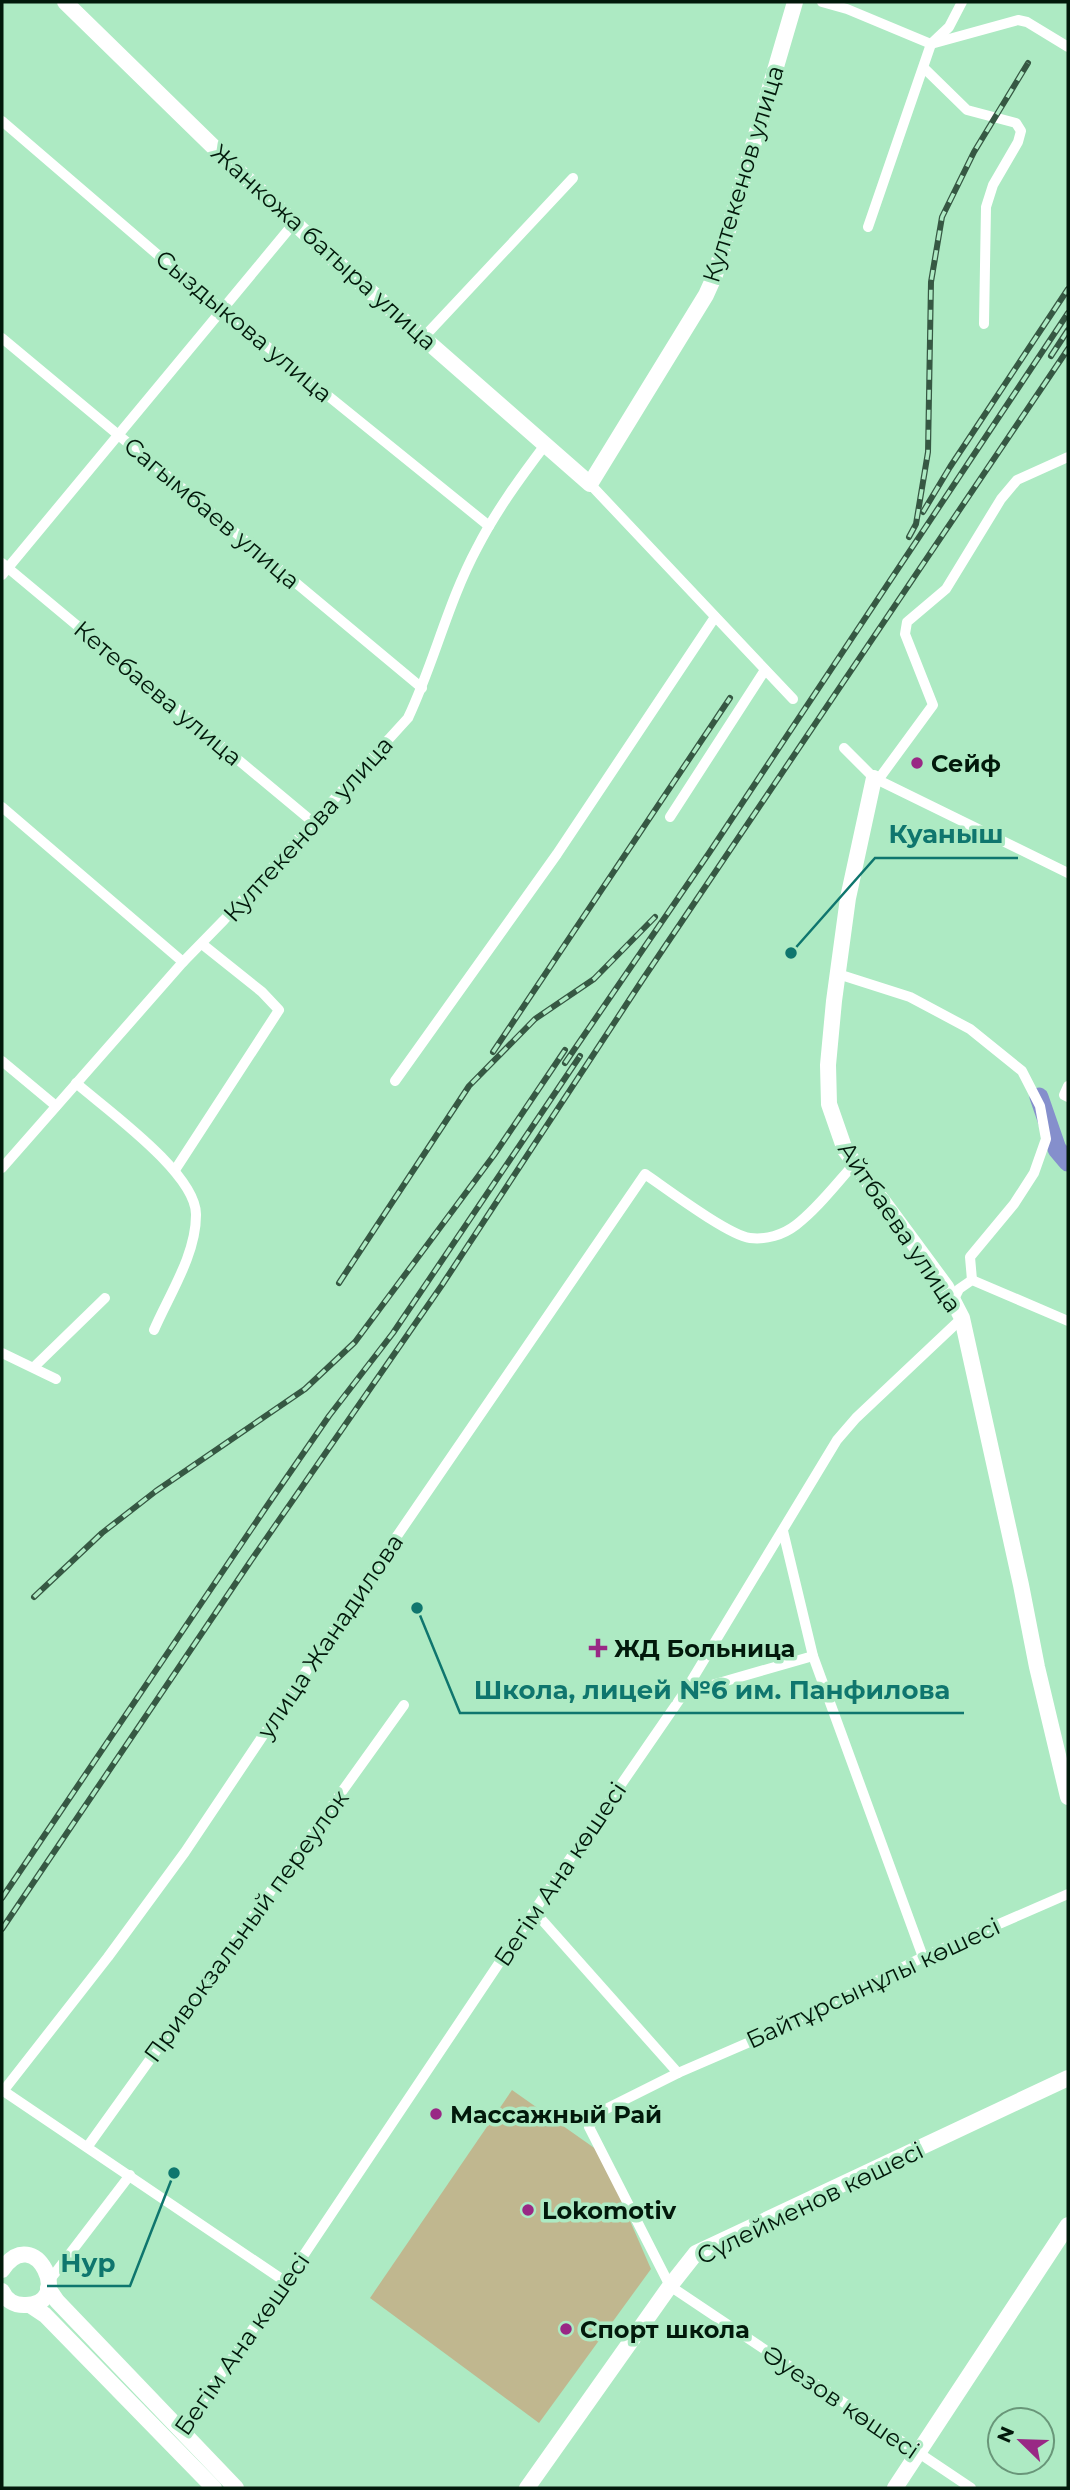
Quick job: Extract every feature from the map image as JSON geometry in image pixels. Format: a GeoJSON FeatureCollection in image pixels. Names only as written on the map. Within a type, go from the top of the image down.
{"type":"FeatureCollection","features":[{"type":"Feature","properties":{"kind":"street","name":"Жанкожа батыра улица"},"geometry":{"type":"LineString","coordinates":[[65,2],[295,223],[590,484]]}},
{"type":"Feature","properties":{"kind":"street","name":"Култекенов улица"},"geometry":{"type":"LineString","coordinates":[[590,484],[706,295],[715,275],[795,2]]}},
{"type":"Feature","properties":{"kind":"street"},"geometry":{"type":"LineString","coordinates":[[822,2],[847,9],[931,44],[1017,19],[1027,22],[1068,47]]}},
{"type":"Feature","properties":{"kind":"street"},"geometry":{"type":"LineString","coordinates":[[868,227],[931,44],[950,27],[962,2]]}},
{"type":"Feature","properties":{"kind":"street"},"geometry":{"type":"LineString","coordinates":[[924,68],[967,110],[1016,123],[1021,131],[1018,142],[993,186],[986,207],[984,324]]}},
{"type":"Feature","properties":{"kind":"street","name":"Сыздыкова улица"},"geometry":{"type":"LineString","coordinates":[[2,121],[222,310],[489,526]]}},
{"type":"Feature","properties":{"kind":"street"},"geometry":{"type":"LineString","coordinates":[[423,338],[573,178]]}},
{"type":"Feature","properties":{"kind":"street"},"geometry":{"type":"LineString","coordinates":[[4,569],[295,223]]}},
{"type":"Feature","properties":{"kind":"street","name":"Сагымбаев улица"},"geometry":{"type":"LineString","coordinates":[[2,338],[422,688]]}},
{"type":"Feature","properties":{"kind":"street","name":"Култекенова улица"},"geometry":{"type":"LineString","coordinates":[[2,1168],[183,962],[408,718],[476,549],[507,496],[545,445]]}},
{"type":"Feature","properties":{"kind":"street"},"geometry":{"type":"LineString","coordinates":[[876,779],[933,705],[905,634],[907,622],[946,589],[1000,499],[1017,480],[1068,457]]}},
{"type":"Feature","properties":{"kind":"street"},"geometry":{"type":"LineString","coordinates":[[590,484],[793,699]]}},
{"type":"Feature","properties":{"kind":"street","name":"Кетебаева улица"},"geometry":{"type":"LineString","coordinates":[[4,569],[314,823]]}},
{"type":"Feature","properties":{"kind":"street"},"geometry":{"type":"LineString","coordinates":[[395,1080],[556,854],[715,617]]}},
{"type":"Feature","properties":{"kind":"street"},"geometry":{"type":"LineString","coordinates":[[670,817],[765,670]]}},
{"type":"Feature","properties":{"kind":"street"},"geometry":{"type":"LineString","coordinates":[[844,748],[876,779],[1068,873]]}},
{"type":"Feature","properties":{"kind":"street","name":"Айтбаева улица"},"geometry":{"type":"LineString","coordinates":[[876,779],[849,898],[838,974],[827,1087],[832,1118],[839,1138],[855,1163],[946,1287],[962,1318],[1037,1667],[1068,1797]]}},
{"type":"Feature","properties":{"kind":"street"},"geometry":{"type":"LineString","coordinates":[[2,807],[183,962]]}},
{"type":"Feature","properties":{"kind":"street"},"geometry":{"type":"LineString","coordinates":[[174,1170],[279,1010],[262,992],[202,944]]}},
{"type":"Feature","properties":{"kind":"street"},"geometry":{"type":"LineString","coordinates":[[838,974],[910,997],[970,1029],[1021,1071],[1040,1105],[1046,1139],[1034,1173],[1014,1204],[970,1257],[972,1280]]}},
{"type":"Feature","properties":{"kind":"street"},"geometry":{"type":"LineString","coordinates":[[2,1061],[56,1106]]}},
{"type":"Feature","properties":{"kind":"street"},"geometry":{"type":"LineString","coordinates":[[76,1083],[174,1170],[191,1192],[196,1214],[190,1250],[154,1330]]}},
{"type":"Feature","properties":{"kind":"street"},"geometry":{"type":"LineString","coordinates":[[1068,1086],[1064,1095],[1068,1097]]}},
{"type":"Feature","properties":{"kind":"street","name":"улица Жанадилова"},"geometry":{"type":"LineString","coordinates":[[3,2090],[186,1853],[384,1555],[645,1174],[732,1233],[750,1238],[768,1238],[794,1227],[855,1163]]}},
{"type":"Feature","properties":{"kind":"street"},"geometry":{"type":"LineString","coordinates":[[953,1301],[959,1289],[972,1280]]}},
{"type":"Feature","properties":{"kind":"street"},"geometry":{"type":"LineString","coordinates":[[972,1280],[1068,1321]]}},
{"type":"Feature","properties":{"kind":"street"},"geometry":{"type":"LineString","coordinates":[[34,1367],[105,1298]]}},
{"type":"Feature","properties":{"kind":"street","name":"Бегім Ана көшесі"},"geometry":{"type":"LineString","coordinates":[[176,2438],[285,2282],[684,1693],[837,1440],[856,1418],[962,1318]]}},
{"type":"Feature","properties":{"kind":"street"},"geometry":{"type":"LineString","coordinates":[[2,1353],[56,1379]]}},
{"type":"Feature","properties":{"kind":"street"},"geometry":{"type":"LineString","coordinates":[[783,1531],[813,1657],[922,1957]]}},
{"type":"Feature","properties":{"kind":"street"},"geometry":{"type":"LineString","coordinates":[[684,1693],[813,1657]]}},
{"type":"Feature","properties":{"kind":"street","name":"Привокзальный переулок"},"geometry":{"type":"LineString","coordinates":[[88,2146],[404,1705]]}},
{"type":"Feature","properties":{"kind":"street","name":"Байтұрсынұлы көшесі"},"geometry":{"type":"LineString","coordinates":[[678,2074],[803,2018],[922,1957],[1068,1894]]}},
{"type":"Feature","properties":{"kind":"street"},"geometry":{"type":"LineString","coordinates":[[534,1912],[678,2074]]}},
{"type":"Feature","properties":{"kind":"street","name":"Әуезов көшесі"},"geometry":{"type":"LineString","coordinates":[[678,2074],[597,2113],[589,2127],[670,2286],[971,2488]]}},
{"type":"Feature","properties":{"kind":"street","name":"Сүлейменов көшесі"},"geometry":{"type":"LineString","coordinates":[[527,2488],[696,2253],[1068,2078]]}},
{"type":"Feature","properties":{"kind":"street"},"geometry":{"type":"LineString","coordinates":[[3,2090],[285,2282]]}},
{"type":"Feature","properties":{"kind":"street"},"geometry":{"type":"LineString","coordinates":[[5,2303],[20,2306],[38,2302],[130,2175]]}},
{"type":"Feature","properties":{"kind":"street"},"geometry":{"type":"LineString","coordinates":[[895,2488],[1068,2225]]}},
{"type":"Feature","properties":{"kind":"street"},"geometry":{"type":"LineString","coordinates":[[2,2270],[16,2257],[35,2258],[43,2264],[57,2301],[176,2438],[214,2488]]}},
{"type":"Feature","properties":{"kind":"street"},"geometry":{"type":"LineString","coordinates":[[30,2305],[45,2315],[176,2438],[236,2488]]}},
{"type":"Feature","properties":{"kind":"shaded area","name":"Lokomotiv"},"geometry":{"type":"Polygon","coordinates":[[[512,2090],[600,2152],[651,2269],[539,2423],[370,2298],[512,2090]]]}},
{"type":"Feature","properties":{"kind":"waterway"},"geometry":{"type":"LineString","coordinates":[[1039,1097],[1057,1149],[1068,1162]]}},
{"type":"Feature","properties":{"kind":"railway"},"geometry":{"type":"LineString","coordinates":[[909,537],[916,524],[928,452],[931,282],[942,217],[974,152],[1028,63]]}},
{"type":"Feature","properties":{"kind":"railway"},"geometry":{"type":"LineString","coordinates":[[923,512],[1068,289]]}},
{"type":"Feature","properties":{"kind":"railway"},"geometry":{"type":"LineString","coordinates":[[565,1063],[709,853],[1068,313]]}},
{"type":"Feature","properties":{"kind":"railway"},"geometry":{"type":"LineString","coordinates":[[1051,356],[1068,330]]}},
{"type":"Feature","properties":{"kind":"railway"},"geometry":{"type":"LineString","coordinates":[[2,1929],[250,1562],[442,1285],[643,979],[1068,349]]}},
{"type":"Feature","properties":{"kind":"railway"},"geometry":{"type":"LineString","coordinates":[[493,1052],[730,698]]}},
{"type":"Feature","properties":{"kind":"railway"},"geometry":{"type":"LineString","coordinates":[[339,1283],[469,1086],[535,1019],[594,979],[655,917]]}},
{"type":"Feature","properties":{"kind":"railway"},"geometry":{"type":"LineString","coordinates":[[34,1597],[102,1533],[156,1491],[305,1389],[355,1342],[494,1155],[565,1050]]}},
{"type":"Feature","properties":{"kind":"railway"},"geometry":{"type":"LineString","coordinates":[[2,1898],[269,1503],[329,1416],[393,1333],[580,1056]]}},
{"type":"Feature","properties":{"kind":"place","name":"Сейф"},"geometry":{"type":"Point","coordinates":[917,763]}},
{"type":"Feature","properties":{"kind":"place","name":"Куаныш"},"geometry":{"type":"Point","coordinates":[791,953]}},
{"type":"Feature","properties":{"kind":"place","name":"Школа, лицей №6 им. Панфилова"},"geometry":{"type":"Point","coordinates":[417,1608]}},
{"type":"Feature","properties":{"kind":"place","name":"ЖД Больница"},"geometry":{"type":"Point","coordinates":[598,1648]}},
{"type":"Feature","properties":{"kind":"place","name":"Массажный Рай"},"geometry":{"type":"Point","coordinates":[436,2114]}},
{"type":"Feature","properties":{"kind":"place","name":"Нур"},"geometry":{"type":"Point","coordinates":[174,2173]}},
{"type":"Feature","properties":{"kind":"place","name":"Lokomotiv"},"geometry":{"type":"Point","coordinates":[528,2210]}},
{"type":"Feature","properties":{"kind":"place","name":"Спорт школа"},"geometry":{"type":"Point","coordinates":[566,2329]}}]}
